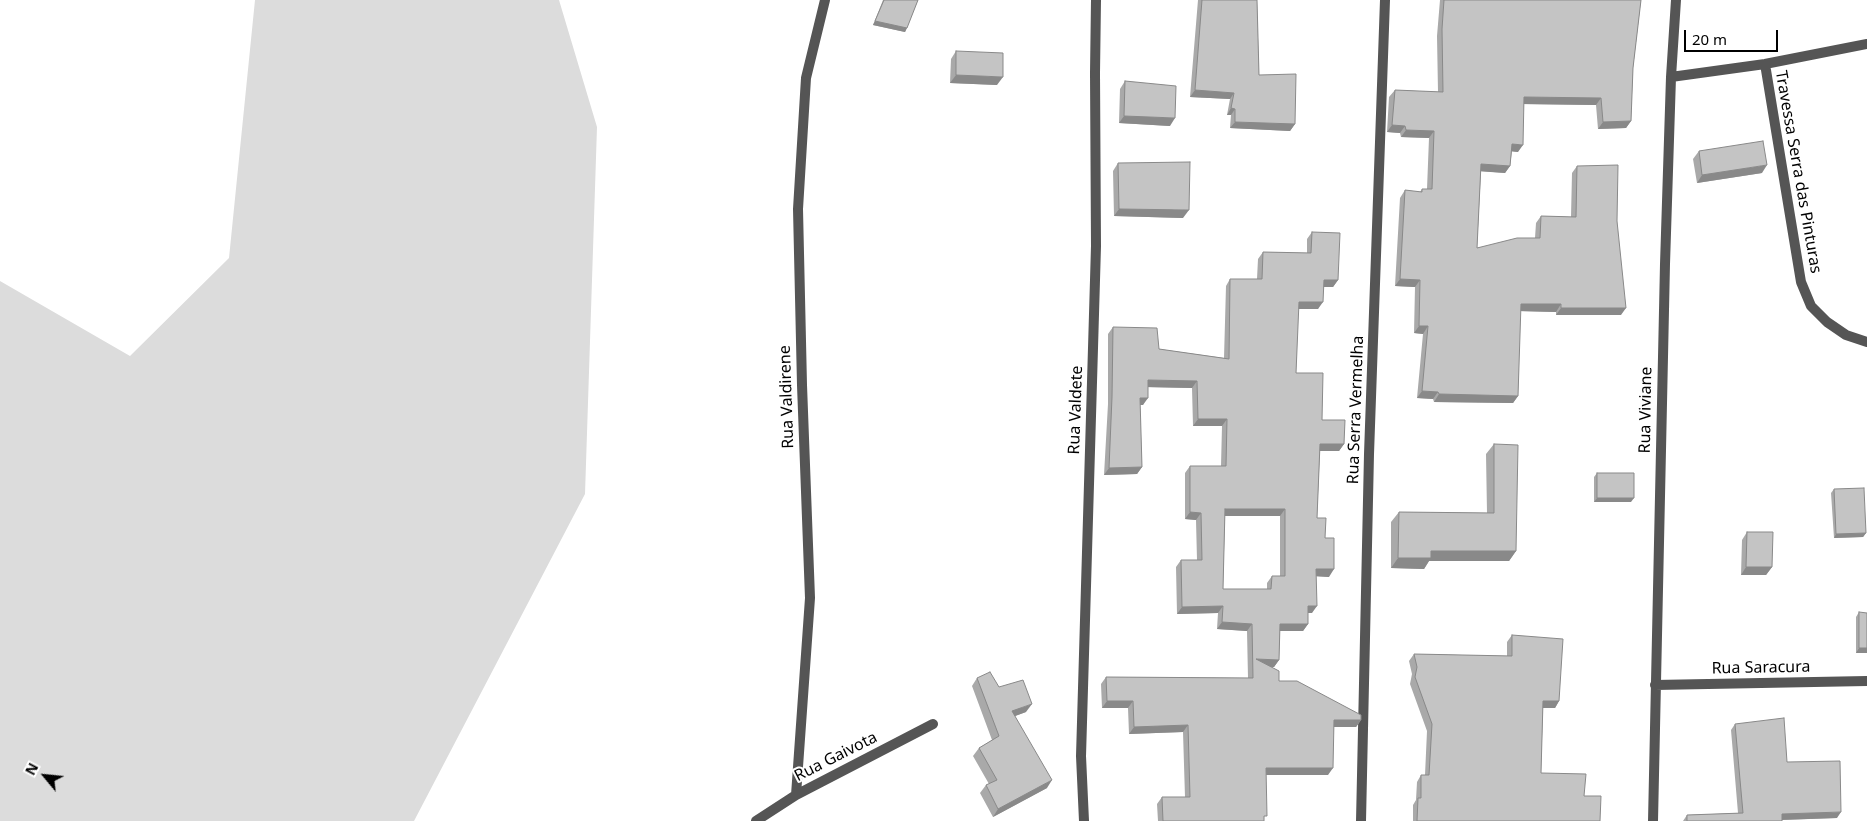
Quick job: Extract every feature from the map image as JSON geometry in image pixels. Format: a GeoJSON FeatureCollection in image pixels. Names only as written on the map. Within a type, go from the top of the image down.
{"type":"FeatureCollection","features":[{"type":"Feature","properties":{"kind":"street","name":"Rua Valdirene"},"geometry":{"type":"LineString","coordinates":[[796,795],[810,598],[798,209],[806,78],[825,0]]}},
{"type":"Feature","properties":{"kind":"street","name":"Rua Valdete"},"geometry":{"type":"LineString","coordinates":[[1084,821],[1081,746],[1096,246],[1094,73],[1096,0]]}},
{"type":"Feature","properties":{"kind":"street","name":"Rua Serra Vermelha"},"geometry":{"type":"LineString","coordinates":[[1361,821],[1369,454],[1386,0]]}},
{"type":"Feature","properties":{"kind":"street","name":"Rua Viviane"},"geometry":{"type":"LineString","coordinates":[[1653,821],[1671,77],[1676,0]]}},
{"type":"Feature","properties":{"kind":"street"},"geometry":{"type":"LineString","coordinates":[[1671,77],[1765,64],[1867,44]]}},
{"type":"Feature","properties":{"kind":"street","name":"Travessa Serra das Pinturas"},"geometry":{"type":"LineString","coordinates":[[1765,64],[1801,282],[1812,306],[1827,322],[1846,335],[1867,342]]}},
{"type":"Feature","properties":{"kind":"street","name":"Rua Saracura"},"geometry":{"type":"LineString","coordinates":[[1655,685],[1867,681]]}},
{"type":"Feature","properties":{"kind":"street","name":"Rua Gaivota"},"geometry":{"type":"LineString","coordinates":[[756,821],[796,795],[933,724]]}},
{"type":"Feature","properties":{"kind":"shaded area"},"geometry":{"type":"Polygon","coordinates":[[[255,0],[559,0],[597,127],[585,494],[414,821],[0,821],[0,281],[130,356],[229,258],[255,0]]]}},
{"type":"Feature","properties":{"kind":"building"},"geometry":{"type":"Polygon","coordinates":[[[884,0],[918,0],[907,28],[875,21],[884,0]]]}},
{"type":"Feature","properties":{"kind":"building"},"geometry":{"type":"Polygon","coordinates":[[[1202,0],[1257,0],[1259,75],[1296,74],[1295,124],[1235,122],[1235,109],[1231,108],[1234,93],[1195,90],[1202,0]]]}},
{"type":"Feature","properties":{"kind":"building"},"geometry":{"type":"Polygon","coordinates":[[[1444,0],[1641,0],[1633,68],[1631,121],[1603,122],[1601,98],[1524,97],[1523,145],[1512,144],[1510,166],[1481,164],[1477,248],[1517,238],[1540,238],[1541,216],[1576,217],[1577,166],[1618,165],[1617,221],[1626,308],[1561,308],[1561,304],[1521,304],[1518,396],[1439,394],[1438,392],[1422,391],[1428,326],[1419,326],[1420,280],[1400,279],[1405,190],[1422,192],[1422,189],[1432,189],[1434,131],[1406,130],[1405,126],[1392,125],[1395,90],[1443,92],[1442,29],[1444,0]]]}},
{"type":"Feature","properties":{"kind":"building"},"geometry":{"type":"Polygon","coordinates":[[[956,51],[1003,53],[1003,77],[956,75],[956,51]]]}},
{"type":"Feature","properties":{"kind":"building"},"geometry":{"type":"Polygon","coordinates":[[[1125,81],[1176,86],[1175,118],[1124,116],[1125,81]]]}},
{"type":"Feature","properties":{"kind":"building"},"geometry":{"type":"Polygon","coordinates":[[[1763,141],[1767,165],[1702,175],[1699,151],[1763,141]]]}},
{"type":"Feature","properties":{"kind":"building"},"geometry":{"type":"Polygon","coordinates":[[[1190,162],[1189,210],[1119,209],[1118,163],[1190,162]]]}},
{"type":"Feature","properties":{"kind":"building"},"geometry":{"type":"Polygon","coordinates":[[[1312,232],[1340,233],[1338,280],[1324,280],[1323,302],[1299,302],[1296,373],[1323,373],[1322,420],[1345,420],[1344,444],[1320,444],[1317,518],[1326,518],[1325,538],[1334,538],[1334,569],[1316,569],[1317,606],[1308,606],[1308,624],[1280,624],[1279,660],[1256,659],[1279,671],[1279,681],[1297,681],[1361,715],[1361,720],[1334,720],[1333,768],[1266,768],[1267,816],[1264,816],[1264,821],[1163,821],[1162,797],[1190,797],[1188,725],[1134,727],[1133,701],[1107,701],[1106,677],[1253,678],[1252,624],[1222,622],[1223,606],[1182,607],[1181,560],[1202,560],[1201,513],[1190,512],[1190,466],[1226,466],[1227,419],[1198,419],[1197,381],[1148,380],[1148,398],[1140,398],[1142,467],[1109,468],[1113,327],[1157,328],[1159,349],[1229,359],[1230,279],[1262,279],[1263,252],[1311,253],[1312,232]],[[1225,509],[1223,589],[1271,589],[1272,576],[1285,576],[1285,509],[1225,509]]]}},
{"type":"Feature","properties":{"kind":"building"},"geometry":{"type":"Polygon","coordinates":[[[1494,444],[1518,445],[1516,551],[1431,551],[1431,558],[1398,558],[1399,512],[1494,513],[1494,444]]]}},
{"type":"Feature","properties":{"kind":"building"},"geometry":{"type":"Polygon","coordinates":[[[1597,473],[1634,473],[1634,498],[1597,498],[1597,473]]]}},
{"type":"Feature","properties":{"kind":"building"},"geometry":{"type":"Polygon","coordinates":[[[1864,488],[1866,533],[1836,534],[1834,489],[1864,488]]]}},
{"type":"Feature","properties":{"kind":"building"},"geometry":{"type":"Polygon","coordinates":[[[1747,532],[1773,532],[1772,567],[1746,567],[1747,532]]]}},
{"type":"Feature","properties":{"kind":"building"},"geometry":{"type":"Polygon","coordinates":[[[1859,612],[1867,613],[1867,648],[1859,648],[1859,612]]]}},
{"type":"Feature","properties":{"kind":"building"},"geometry":{"type":"Polygon","coordinates":[[[1512,635],[1563,639],[1559,701],[1543,701],[1541,773],[1586,774],[1584,796],[1601,796],[1600,821],[1417,821],[1418,798],[1421,798],[1421,775],[1429,775],[1432,724],[1415,677],[1417,667],[1414,654],[1512,656],[1512,635]]]}},
{"type":"Feature","properties":{"kind":"building"},"geometry":{"type":"Polygon","coordinates":[[[990,672],[999,687],[1023,680],[1032,704],[1012,711],[1052,780],[998,809],[986,785],[997,780],[979,748],[999,736],[977,678],[990,672]]]}},
{"type":"Feature","properties":{"kind":"building"},"geometry":{"type":"Polygon","coordinates":[[[1784,718],[1787,762],[1840,761],[1841,812],[1782,814],[1782,821],[1687,821],[1687,815],[1743,813],[1735,724],[1784,718]]]}}]}
